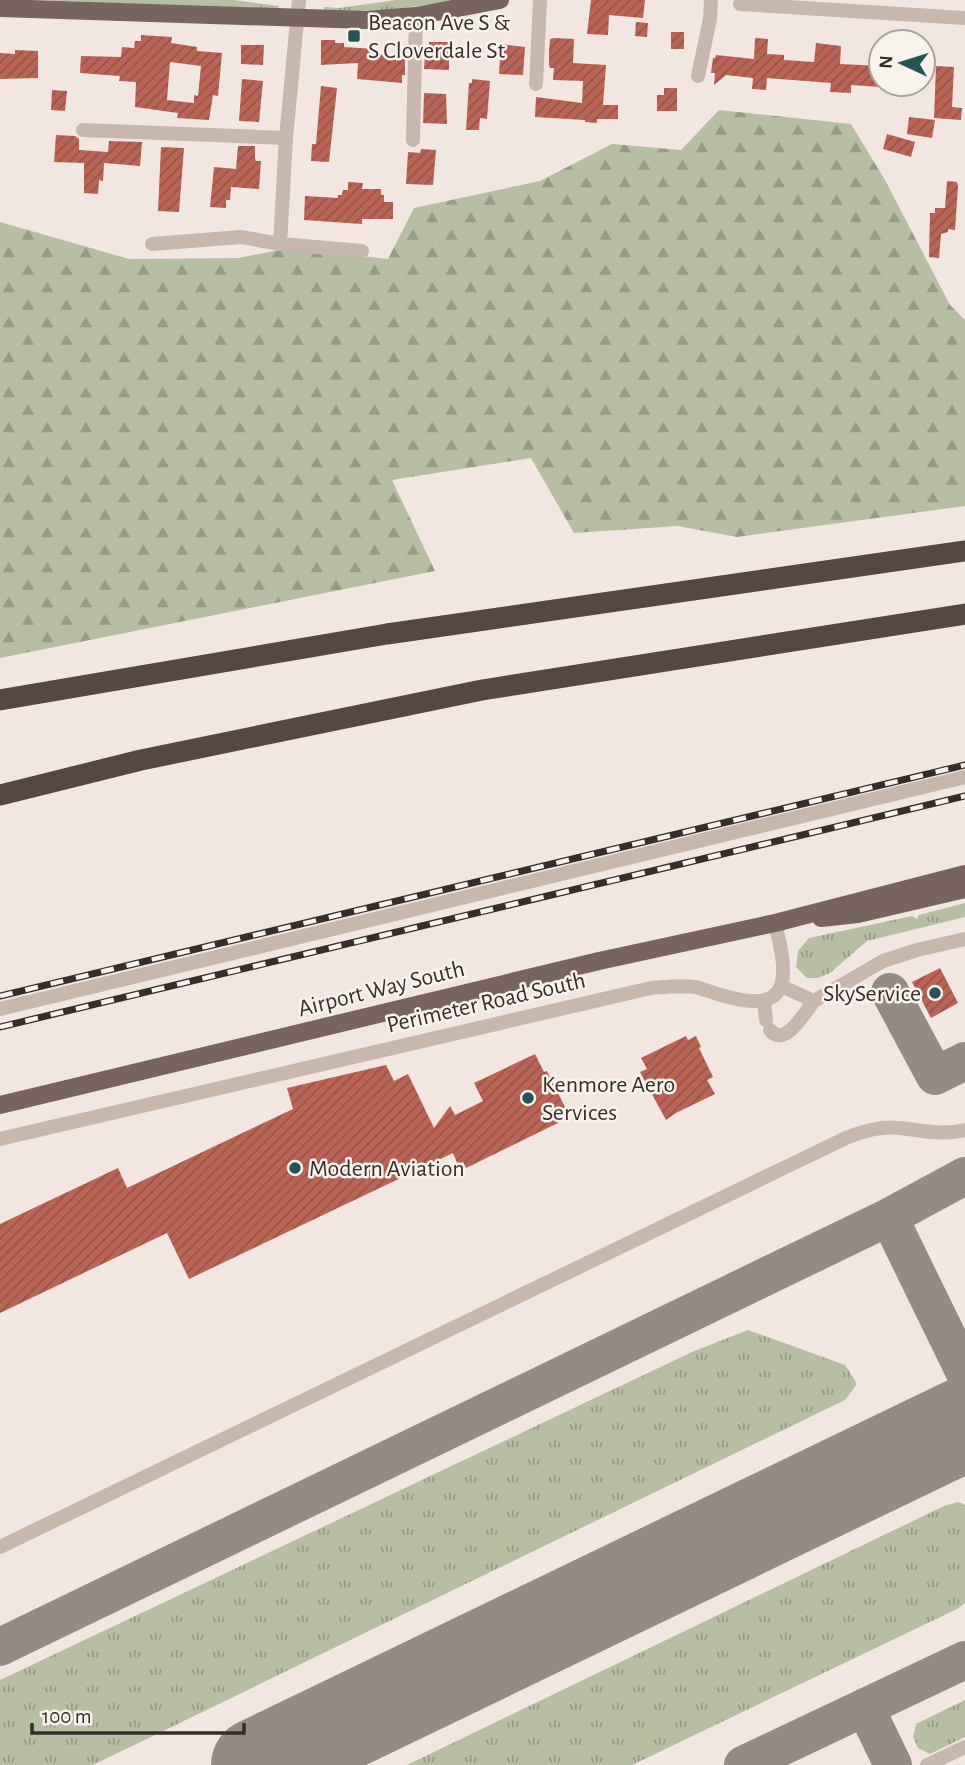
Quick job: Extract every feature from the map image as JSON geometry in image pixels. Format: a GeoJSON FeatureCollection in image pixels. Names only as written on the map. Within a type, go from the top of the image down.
{"type":"FeatureCollection","features":[{"type":"Feature","properties":{"kind":"highway"},"geometry":{"type":"LineString","coordinates":[[0,700],[387,634],[965,551]]}},
{"type":"Feature","properties":{"kind":"highway"},"geometry":{"type":"LineString","coordinates":[[0,795],[141,760],[482,691],[965,614]]}},
{"type":"Feature","properties":{"kind":"main road"},"geometry":{"type":"LineString","coordinates":[[0,8],[298,20],[366,20],[416,16],[500,0]]}},
{"type":"Feature","properties":{"kind":"main road","name":"Airport Way South"},"geometry":{"type":"LineString","coordinates":[[0,1105],[599,961],[775,922],[965,874]]}},
{"type":"Feature","properties":{"kind":"main road","name":"Airport Way South"},"geometry":{"type":"LineString","coordinates":[[775,922],[858,914],[965,889]]}},
{"type":"Feature","properties":{"kind":"street"},"geometry":{"type":"LineString","coordinates":[[280,244],[286,138],[299,0]]}},
{"type":"Feature","properties":{"kind":"street"},"geometry":{"type":"LineString","coordinates":[[536,84],[540,0]]}},
{"type":"Feature","properties":{"kind":"street"},"geometry":{"type":"LineString","coordinates":[[698,76],[710,19],[711,0]]}},
{"type":"Feature","properties":{"kind":"street"},"geometry":{"type":"LineString","coordinates":[[740,4],[965,18]]}},
{"type":"Feature","properties":{"kind":"street"},"geometry":{"type":"LineString","coordinates":[[413,140],[416,16]]}},
{"type":"Feature","properties":{"kind":"street"},"geometry":{"type":"LineString","coordinates":[[83,130],[286,138]]}},
{"type":"Feature","properties":{"kind":"street"},"geometry":{"type":"LineString","coordinates":[[152,244],[242,237],[280,244],[362,251]]}},
{"type":"Feature","properties":{"kind":"street"},"geometry":{"type":"LineString","coordinates":[[0,1009],[965,777]]}},
{"type":"Feature","properties":{"kind":"street"},"geometry":{"type":"LineString","coordinates":[[775,922],[785,968],[781,986],[772,998],[764,1001],[768,1025],[774,1035],[779,1037],[786,1035],[814,1001],[883,961],[965,939]]}},
{"type":"Feature","properties":{"kind":"street"},"geometry":{"type":"LineString","coordinates":[[781,986],[814,1001]]}},
{"type":"Feature","properties":{"kind":"street","name":"Perimeter Road South"},"geometry":{"type":"LineString","coordinates":[[0,1139],[651,988],[694,987],[732,998],[764,1001]]}},
{"type":"Feature","properties":{"kind":"street"},"geometry":{"type":"LineString","coordinates":[[0,1547],[848,1137],[870,1129],[884,1128],[947,1134],[965,1130]]}},
{"type":"Feature","properties":{"kind":"street"},"geometry":{"type":"LineString","coordinates":[[928,1765],[965,1747]]}},
{"type":"Feature","properties":{"kind":"green space"},"geometry":{"type":"Polygon","coordinates":[[[42,0],[234,0],[279,6],[277,10],[42,0]]]}},
{"type":"Feature","properties":{"kind":"green space"},"geometry":{"type":"Polygon","coordinates":[[[396,0],[458,0],[392,10],[324,12],[324,7],[339,8],[396,0]]]}},
{"type":"Feature","properties":{"kind":"green space"},"geometry":{"type":"Polygon","coordinates":[[[719,110],[851,124],[885,180],[950,305],[965,320],[965,506],[737,537],[678,526],[574,533],[531,458],[392,480],[435,571],[0,658],[0,222],[129,259],[239,258],[289,248],[388,259],[414,208],[540,181],[612,144],[681,150],[719,110]]]}},
{"type":"Feature","properties":{"kind":"green space"},"geometry":{"type":"Polygon","coordinates":[[[965,903],[965,917],[867,941],[830,973],[818,978],[807,978],[796,967],[798,951],[809,938],[912,916],[917,919],[919,915],[965,903]]]}},
{"type":"Feature","properties":{"kind":"green space"},"geometry":{"type":"Polygon","coordinates":[[[748,1330],[845,1365],[857,1384],[845,1400],[93,1765],[0,1765],[0,1680],[692,1352],[748,1330]]]}},
{"type":"Feature","properties":{"kind":"green space"},"geometry":{"type":"Polygon","coordinates":[[[958,1502],[965,1505],[965,1603],[632,1765],[407,1765],[944,1506],[958,1502]]]}},
{"type":"Feature","properties":{"kind":"green space"},"geometry":{"type":"Polygon","coordinates":[[[965,1700],[965,1737],[930,1754],[918,1748],[913,1737],[916,1724],[965,1700]]]}},
{"type":"Feature","properties":{"kind":"building"},"geometry":{"type":"Polygon","coordinates":[[[591,0],[645,0],[643,18],[609,15],[608,35],[587,34],[591,0]]]}},
{"type":"Feature","properties":{"kind":"building"},"geometry":{"type":"Polygon","coordinates":[[[636,22],[648,23],[647,37],[635,36],[636,22]]]}},
{"type":"Feature","properties":{"kind":"building"},"geometry":{"type":"Polygon","coordinates":[[[671,32],[684,32],[684,49],[671,49],[671,32]]]}},
{"type":"Feature","properties":{"kind":"building"},"geometry":{"type":"Polygon","coordinates":[[[141,35],[172,37],[171,43],[197,47],[197,51],[222,53],[218,96],[213,95],[209,120],[177,118],[178,113],[135,107],[136,82],[119,81],[120,76],[80,73],[81,56],[121,57],[122,47],[134,48],[135,41],[141,41],[141,35]],[[170,62],[167,100],[194,103],[194,95],[198,96],[201,66],[170,62]]]}},
{"type":"Feature","properties":{"kind":"building"},"geometry":{"type":"Polygon","coordinates":[[[755,38],[768,39],[767,54],[784,55],[784,60],[814,62],[816,43],[841,46],[840,64],[867,65],[867,86],[851,85],[851,93],[830,92],[831,83],[767,78],[766,90],[752,89],[753,78],[726,75],[714,85],[715,73],[711,73],[716,55],[754,59],[755,38]]]}},
{"type":"Feature","properties":{"kind":"building"},"geometry":{"type":"Polygon","coordinates":[[[550,39],[574,39],[573,63],[606,65],[603,105],[618,105],[618,119],[597,119],[597,123],[535,117],[536,97],[582,103],[583,81],[553,80],[554,68],[549,65],[549,51],[550,39]]]}},
{"type":"Feature","properties":{"kind":"building"},"geometry":{"type":"Polygon","coordinates":[[[321,40],[335,40],[335,43],[344,43],[344,47],[375,49],[375,54],[401,56],[401,59],[405,59],[402,83],[357,79],[358,63],[321,65],[321,40]]]}},
{"type":"Feature","properties":{"kind":"building"},"geometry":{"type":"Polygon","coordinates":[[[429,42],[449,42],[449,70],[424,69],[425,54],[429,54],[429,42]]]}},
{"type":"Feature","properties":{"kind":"building"},"geometry":{"type":"Polygon","coordinates":[[[501,44],[525,47],[523,75],[499,74],[501,44]]]}},
{"type":"Feature","properties":{"kind":"building"},"geometry":{"type":"Polygon","coordinates":[[[241,45],[264,45],[263,65],[241,64],[241,45]]]}},
{"type":"Feature","properties":{"kind":"building"},"geometry":{"type":"Polygon","coordinates":[[[15,50],[38,51],[38,78],[0,79],[0,53],[15,54],[15,50]]]}},
{"type":"Feature","properties":{"kind":"building"},"geometry":{"type":"Polygon","coordinates":[[[937,66],[954,67],[952,107],[962,108],[961,120],[934,118],[937,66]]]}},
{"type":"Feature","properties":{"kind":"building"},"geometry":{"type":"Polygon","coordinates":[[[242,79],[263,81],[259,122],[239,121],[242,79]]]}},
{"type":"Feature","properties":{"kind":"building"},"geometry":{"type":"Polygon","coordinates":[[[472,79],[490,81],[487,119],[480,118],[479,130],[466,130],[469,83],[472,83],[472,79]]]}},
{"type":"Feature","properties":{"kind":"building"},"geometry":{"type":"Polygon","coordinates":[[[321,86],[337,88],[329,162],[311,161],[312,144],[316,144],[321,86]]]}},
{"type":"Feature","properties":{"kind":"building"},"geometry":{"type":"Polygon","coordinates":[[[664,88],[677,88],[677,111],[657,111],[657,95],[664,95],[664,88]]]}},
{"type":"Feature","properties":{"kind":"building"},"geometry":{"type":"Polygon","coordinates":[[[52,90],[67,91],[65,111],[51,110],[52,90]]]}},
{"type":"Feature","properties":{"kind":"building"},"geometry":{"type":"Polygon","coordinates":[[[424,93],[446,94],[447,124],[423,123],[424,93]]]}},
{"type":"Feature","properties":{"kind":"building"},"geometry":{"type":"Polygon","coordinates":[[[909,117],[935,120],[932,138],[907,134],[909,117]]]}},
{"type":"Feature","properties":{"kind":"building"},"geometry":{"type":"Polygon","coordinates":[[[887,134],[915,142],[911,157],[883,149],[887,134]]]}},
{"type":"Feature","properties":{"kind":"building"},"geometry":{"type":"Polygon","coordinates":[[[56,135],[75,136],[79,139],[79,150],[108,152],[109,141],[142,142],[140,166],[104,163],[103,181],[99,180],[98,194],[84,193],[84,163],[54,162],[56,135]]]}},
{"type":"Feature","properties":{"kind":"building"},"geometry":{"type":"Polygon","coordinates":[[[238,146],[255,146],[256,161],[261,161],[259,189],[231,187],[226,208],[210,207],[214,167],[236,169],[238,146]]]}},
{"type":"Feature","properties":{"kind":"building"},"geometry":{"type":"Polygon","coordinates":[[[161,147],[184,148],[179,212],[158,211],[161,147]]]}},
{"type":"Feature","properties":{"kind":"building"},"geometry":{"type":"Polygon","coordinates":[[[421,149],[436,150],[433,185],[406,184],[408,152],[420,153],[421,149]]]}},
{"type":"Feature","properties":{"kind":"building"},"geometry":{"type":"Polygon","coordinates":[[[947,181],[957,182],[958,186],[955,230],[948,229],[948,232],[941,234],[939,258],[929,257],[930,213],[935,213],[935,208],[945,208],[947,181]]]}},
{"type":"Feature","properties":{"kind":"building"},"geometry":{"type":"Polygon","coordinates":[[[348,182],[363,183],[362,189],[381,189],[384,202],[393,202],[393,219],[362,219],[362,224],[304,220],[305,196],[338,198],[343,190],[348,190],[348,182]]]}},
{"type":"Feature","properties":{"kind":"building","name":"SkyService"},"geometry":{"type":"Polygon","coordinates":[[[940,968],[958,1003],[931,1018],[912,982],[940,968]]]}},
{"type":"Feature","properties":{"kind":"building"},"geometry":{"type":"Polygon","coordinates":[[[686,1036],[688,1040],[696,1036],[713,1077],[707,1080],[715,1094],[666,1120],[640,1072],[647,1069],[641,1058],[686,1036]]]}},
{"type":"Feature","properties":{"kind":"building","name":"Modern Aviation"},"geometry":{"type":"Polygon","coordinates":[[[535,1054],[544,1072],[547,1071],[570,1117],[466,1168],[463,1162],[458,1165],[453,1153],[189,1279],[167,1233],[0,1313],[0,1224],[118,1168],[127,1188],[293,1109],[287,1088],[386,1065],[394,1081],[408,1074],[434,1128],[450,1106],[455,1115],[483,1101],[474,1083],[535,1054]]]}},
{"type":"Feature","properties":{"kind":"taxiway"},"geometry":{"type":"LineString","coordinates":[[890,992],[935,1076],[965,1061]]}},
{"type":"Feature","properties":{"kind":"taxiway"},"geometry":{"type":"LineString","coordinates":[[0,1647],[889,1217],[965,1176]]}},
{"type":"Feature","properties":{"kind":"taxiway"},"geometry":{"type":"LineString","coordinates":[[889,1217],[965,1373]]}},
{"type":"Feature","properties":{"kind":"taxiway"},"geometry":{"type":"LineString","coordinates":[[743,1765],[965,1660]]}},
{"type":"Feature","properties":{"kind":"taxiway"},"geometry":{"type":"LineString","coordinates":[[865,1707],[893,1765]]}},
{"type":"Feature","properties":{"kind":"runway"},"geometry":{"type":"LineString","coordinates":[[258,1765],[965,1424]]}},
{"type":"Feature","properties":{"kind":"railway"},"geometry":{"type":"LineString","coordinates":[[0,996],[965,765]]}},
{"type":"Feature","properties":{"kind":"railway"},"geometry":{"type":"LineString","coordinates":[[0,1027],[965,796]]}},
{"type":"Feature","properties":{"kind":"place","name":"Beacon Ave S & S Cloverdale St"},"geometry":{"type":"Point","coordinates":[354,36]}},
{"type":"Feature","properties":{"kind":"place","name":"SkyService"},"geometry":{"type":"Point","coordinates":[935,993]}},
{"type":"Feature","properties":{"kind":"place","name":"Kenmore Aero Services"},"geometry":{"type":"Point","coordinates":[528,1098]}},
{"type":"Feature","properties":{"kind":"place","name":"Modern Aviation"},"geometry":{"type":"Point","coordinates":[295,1168]}}]}
